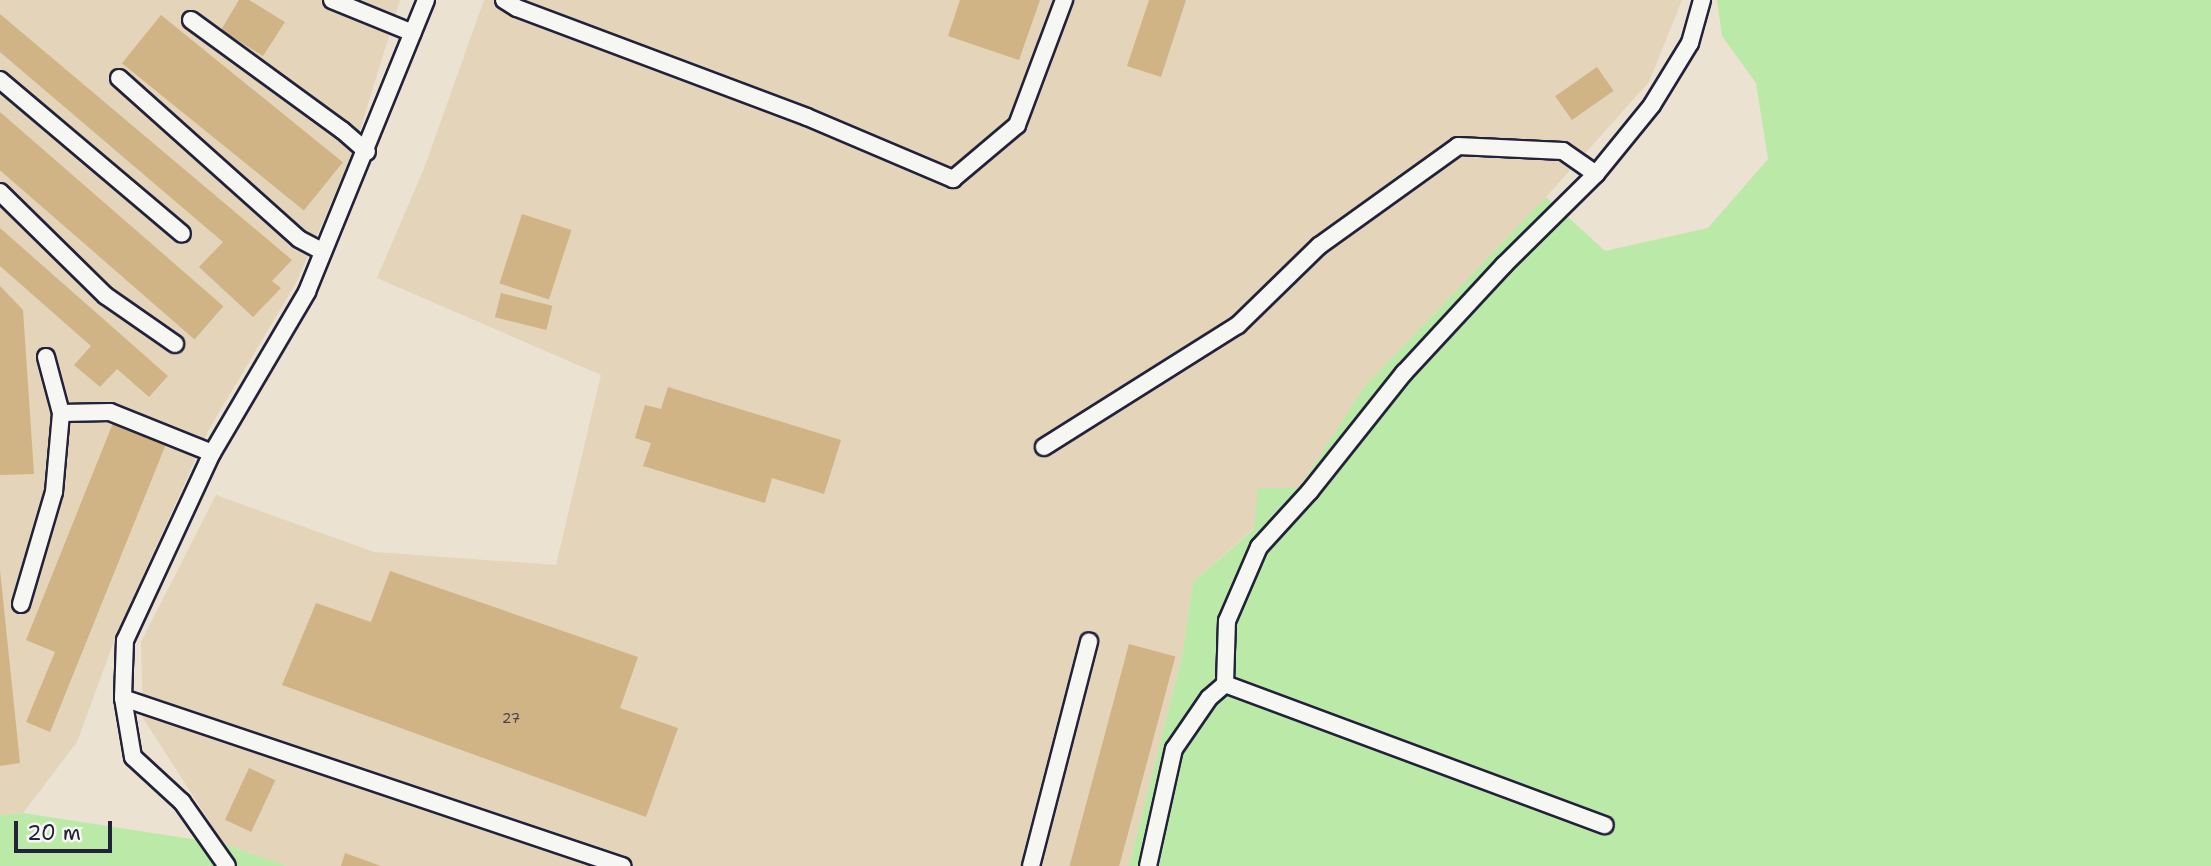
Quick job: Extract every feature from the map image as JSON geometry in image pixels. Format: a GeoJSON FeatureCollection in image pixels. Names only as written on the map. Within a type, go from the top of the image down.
{"type":"FeatureCollection","features":[{"type":"Feature","properties":{"kind":"lane"},"geometry":{"type":"LineString","coordinates":[[332,0],[413,33]]}},
{"type":"Feature","properties":{"kind":"lane"},"geometry":{"type":"LineString","coordinates":[[226,866],[182,802],[133,757],[124,698],[125,640],[212,453],[307,292],[367,152],[426,0]]}},
{"type":"Feature","properties":{"kind":"lane"},"geometry":{"type":"LineString","coordinates":[[504,0],[517,8],[807,117],[953,178],[1017,125],[1064,0]]}},
{"type":"Feature","properties":{"kind":"lane"},"geometry":{"type":"LineString","coordinates":[[1148,866],[1174,749],[1209,698],[1225,684],[1227,621],[1259,547],[1310,491],[1404,373],[1504,265],[1597,174],[1652,105],[1690,43],[1702,0]]}},
{"type":"Feature","properties":{"kind":"lane"},"geometry":{"type":"LineString","coordinates":[[191,20],[342,130],[367,152]]}},
{"type":"Feature","properties":{"kind":"lane"},"geometry":{"type":"LineString","coordinates":[[119,78],[299,239],[323,252]]}},
{"type":"Feature","properties":{"kind":"lane"},"geometry":{"type":"LineString","coordinates":[[0,80],[181,234]]}},
{"type":"Feature","properties":{"kind":"lane"},"geometry":{"type":"LineString","coordinates":[[1044,447],[1238,325],[1319,246],[1458,146],[1563,151],[1597,174]]}},
{"type":"Feature","properties":{"kind":"lane"},"geometry":{"type":"LineString","coordinates":[[0,192],[106,296],[175,344]]}},
{"type":"Feature","properties":{"kind":"lane"},"geometry":{"type":"LineString","coordinates":[[21,604],[54,492],[61,413],[46,357]]}},
{"type":"Feature","properties":{"kind":"lane"},"geometry":{"type":"LineString","coordinates":[[61,413],[110,412],[212,453]]}},
{"type":"Feature","properties":{"kind":"lane"},"geometry":{"type":"LineString","coordinates":[[1031,866],[1089,641]]}},
{"type":"Feature","properties":{"kind":"lane"},"geometry":{"type":"LineString","coordinates":[[1225,684],[1605,825]]}},
{"type":"Feature","properties":{"kind":"lane"},"geometry":{"type":"LineString","coordinates":[[124,698],[622,866]]}},
{"type":"Feature","properties":{"kind":"shaded area"},"geometry":{"type":"Polygon","coordinates":[[[0,0],[400,0],[353,153],[296,283],[209,429],[117,633],[77,742],[23,813],[0,815],[0,0]]]}},
{"type":"Feature","properties":{"kind":"shaded area"},"geometry":{"type":"Polygon","coordinates":[[[484,0],[1682,0],[1649,82],[1546,197],[1364,387],[1299,488],[1193,582],[1182,656],[1129,866],[287,866],[224,844],[143,718],[141,642],[216,495],[374,552],[556,565],[601,375],[377,278],[425,166],[484,0]]]}},
{"type":"Feature","properties":{"kind":"green space"},"geometry":{"type":"Polygon","coordinates":[[[1717,0],[2211,0],[2211,866],[1129,866],[1182,656],[1193,582],[1254,529],[1258,488],[1299,488],[1364,387],[1546,197],[1605,251],[1708,228],[1768,159],[1756,83],[1722,36],[1717,0]]]}},
{"type":"Feature","properties":{"kind":"green space"},"geometry":{"type":"Polygon","coordinates":[[[23,813],[224,844],[287,866],[0,866],[0,815],[23,813]]]}},
{"type":"Feature","properties":{"kind":"building"},"geometry":{"type":"Polygon","coordinates":[[[239,0],[249,0],[285,22],[263,56],[221,30],[239,0]]]}},
{"type":"Feature","properties":{"kind":"building"},"geometry":{"type":"Polygon","coordinates":[[[960,0],[1040,0],[1019,60],[948,36],[960,0]]]}},
{"type":"Feature","properties":{"kind":"building"},"geometry":{"type":"Polygon","coordinates":[[[1149,0],[1186,0],[1161,77],[1127,66],[1149,0]]]}},
{"type":"Feature","properties":{"kind":"building"},"geometry":{"type":"Polygon","coordinates":[[[0,14],[292,260],[272,281],[281,288],[253,317],[199,267],[223,242],[0,52],[0,14]]]}},
{"type":"Feature","properties":{"kind":"building"},"geometry":{"type":"Polygon","coordinates":[[[161,15],[343,162],[304,210],[122,63],[161,15]]]}},
{"type":"Feature","properties":{"kind":"building"},"geometry":{"type":"Polygon","coordinates":[[[1597,67],[1614,91],[1572,120],[1555,96],[1597,67]]]}},
{"type":"Feature","properties":{"kind":"building"},"geometry":{"type":"Polygon","coordinates":[[[0,112],[223,306],[195,339],[0,170],[0,112]]]}},
{"type":"Feature","properties":{"kind":"building"},"geometry":{"type":"Polygon","coordinates":[[[522,214],[571,230],[549,299],[499,283],[522,214]]]}},
{"type":"Feature","properties":{"kind":"building"},"geometry":{"type":"Polygon","coordinates":[[[0,228],[168,376],[149,397],[117,369],[100,387],[74,365],[91,346],[0,266],[0,228]]]}},
{"type":"Feature","properties":{"kind":"building"},"geometry":{"type":"Polygon","coordinates":[[[0,286],[23,310],[34,474],[0,475],[0,286]]]}},
{"type":"Feature","properties":{"kind":"building"},"geometry":{"type":"Polygon","coordinates":[[[501,293],[552,306],[546,330],[495,317],[501,293]]]}},
{"type":"Feature","properties":{"kind":"building"},"geometry":{"type":"Polygon","coordinates":[[[668,387],[841,440],[824,494],[772,478],[765,503],[643,466],[651,443],[635,438],[645,405],[661,409],[668,387]]]}},
{"type":"Feature","properties":{"kind":"building"},"geometry":{"type":"Polygon","coordinates":[[[113,423],[166,444],[50,732],[26,722],[55,652],[26,640],[113,423]]]}},
{"type":"Feature","properties":{"kind":"building"},"geometry":{"type":"Polygon","coordinates":[[[0,570],[20,763],[0,766],[0,570]]]}},
{"type":"Feature","properties":{"kind":"building"},"geometry":{"type":"Polygon","coordinates":[[[390,571],[638,657],[620,708],[678,728],[646,817],[282,685],[316,603],[371,622],[390,571]]]}},
{"type":"Feature","properties":{"kind":"building"},"geometry":{"type":"Polygon","coordinates":[[[1129,644],[1175,656],[1119,866],[1070,865],[1129,644]]]}},
{"type":"Feature","properties":{"kind":"building"},"geometry":{"type":"Polygon","coordinates":[[[249,768],[275,780],[251,832],[225,820],[249,768]]]}},
{"type":"Feature","properties":{"kind":"building"},"geometry":{"type":"Polygon","coordinates":[[[345,853],[381,866],[341,866],[345,853]]]}}]}
